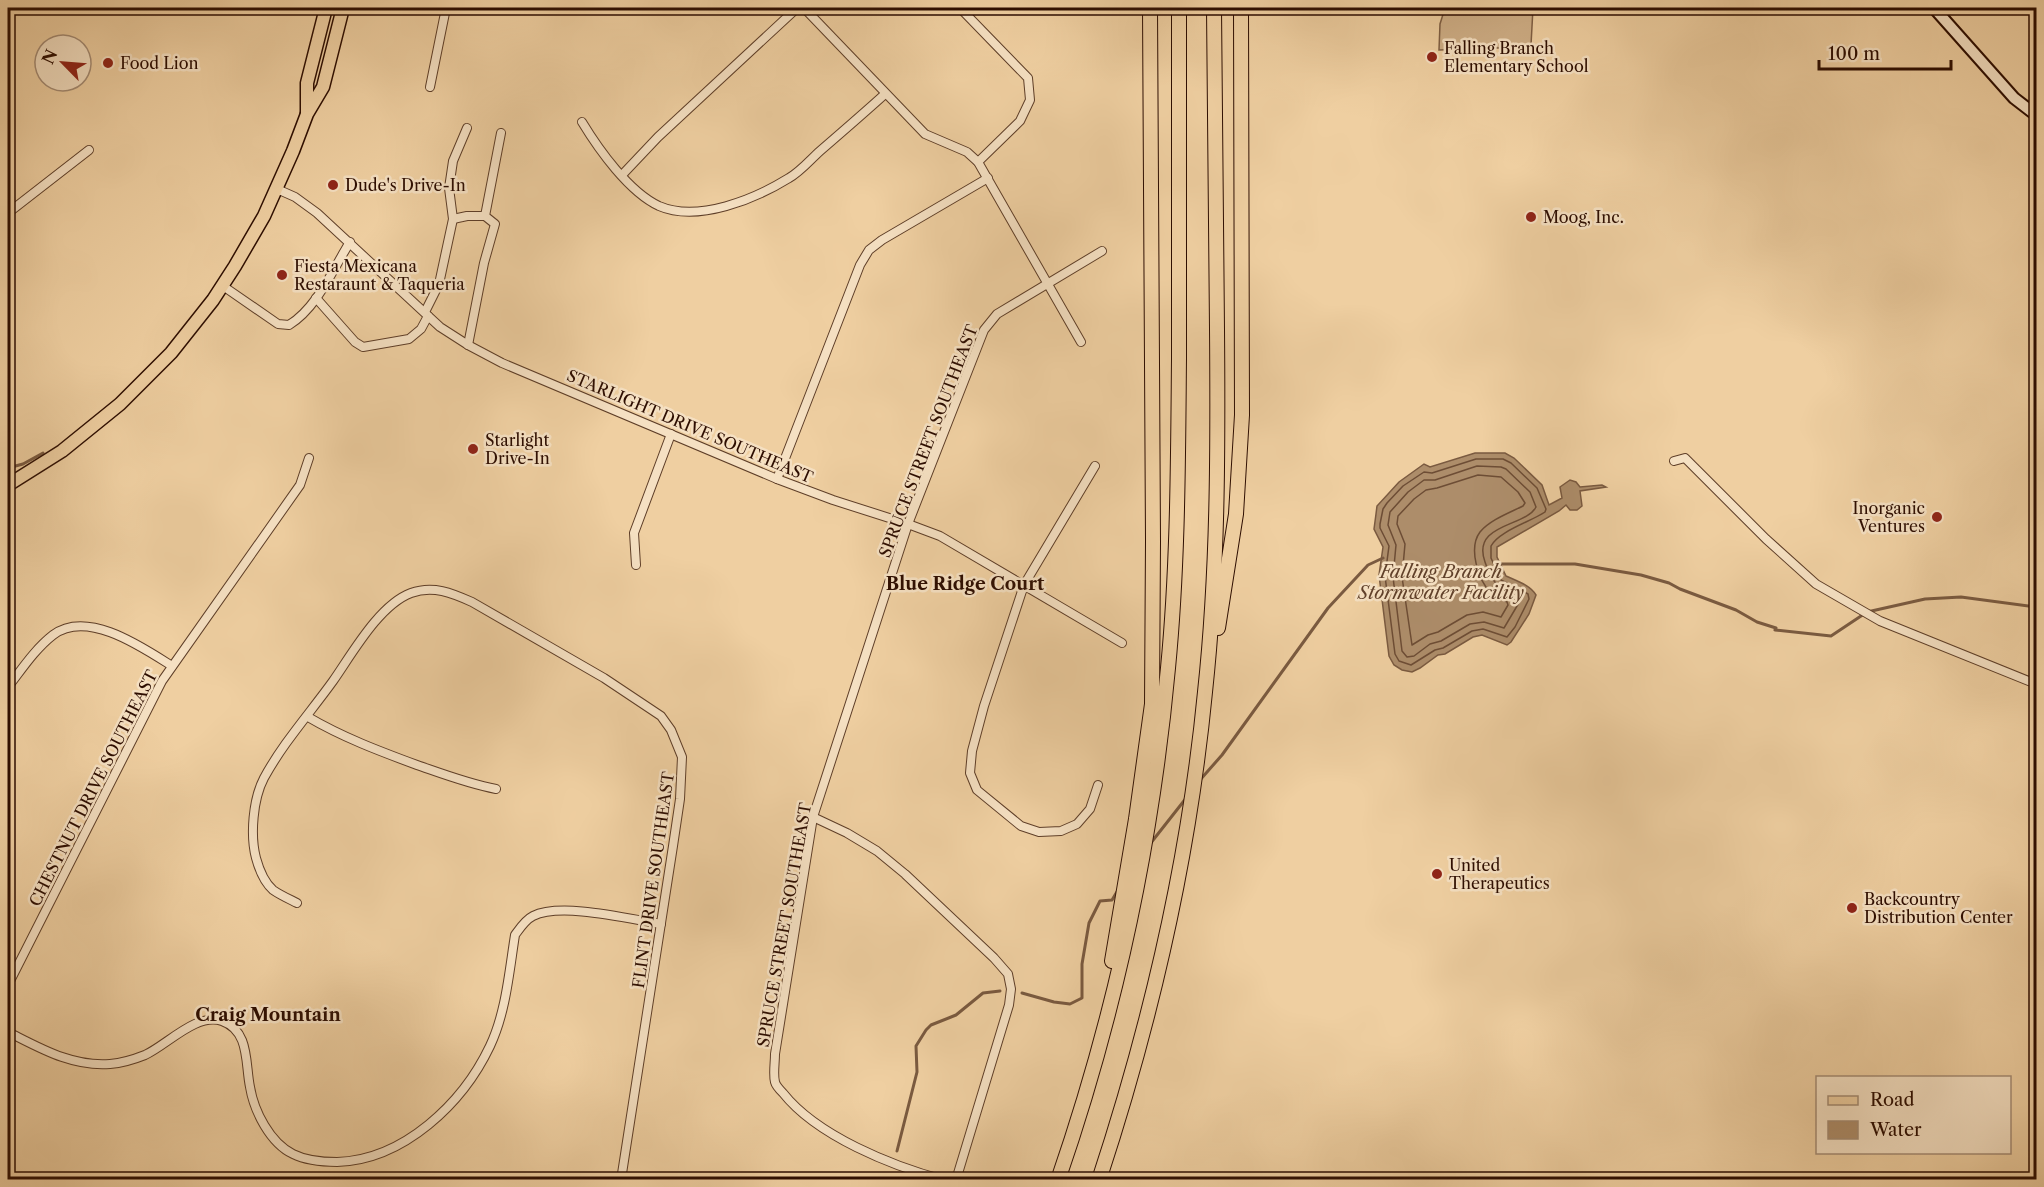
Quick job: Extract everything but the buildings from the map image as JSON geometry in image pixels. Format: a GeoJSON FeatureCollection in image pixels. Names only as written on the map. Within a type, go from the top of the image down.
{"type":"FeatureCollection","features":[{"type":"Feature","properties":{"kind":"highway"},"geometry":{"type":"LineString","coordinates":[[1096,1058],[1138,808],[1152,704],[1154,604],[1150,8]]}},
{"type":"Feature","properties":{"kind":"highway"},"geometry":{"type":"LineString","coordinates":[[1058,1179],[1096,1058],[1121,959],[1155,776],[1168,666],[1176,570],[1178,499],[1179,8]]}},
{"type":"Feature","properties":{"kind":"highway"},"geometry":{"type":"LineString","coordinates":[[1205,692],[1217,494],[1214,8]]}},
{"type":"Feature","properties":{"kind":"highway"},"geometry":{"type":"LineString","coordinates":[[1099,1179],[1133,1068],[1169,924],[1188,816],[1205,692],[1230,559],[1236,514],[1242,416],[1240,8]]}},
{"type":"Feature","properties":{"kind":"main road"},"geometry":{"type":"LineString","coordinates":[[307,114],[307,83],[326,8]]}},
{"type":"Feature","properties":{"kind":"main road"},"geometry":{"type":"LineString","coordinates":[[8,485],[62,450],[120,404],[176,346],[223,285],[251,240],[277,189],[307,114],[323,87],[343,8]]}},
{"type":"Feature","properties":{"kind":"street"},"geometry":{"type":"LineString","coordinates":[[430,87],[446,8]]}},
{"type":"Feature","properties":{"kind":"street"},"geometry":{"type":"LineString","coordinates":[[622,175],[666,130],[797,8]]}},
{"type":"Feature","properties":{"kind":"street"},"geometry":{"type":"LineString","coordinates":[[804,8],[925,134],[961,148],[978,162],[1081,342]]}},
{"type":"Feature","properties":{"kind":"street"},"geometry":{"type":"LineString","coordinates":[[960,8],[1028,78],[1030,100],[1020,122],[978,162]]}},
{"type":"Feature","properties":{"kind":"street"},"geometry":{"type":"LineString","coordinates":[[1934,8],[2014,98],[2037,115]]}},
{"type":"Feature","properties":{"kind":"street"},"geometry":{"type":"LineString","coordinates":[[582,122],[594,142],[639,193],[659,206],[679,212],[702,211],[746,201],[791,178],[885,94]]}},
{"type":"Feature","properties":{"kind":"street"},"geometry":{"type":"LineString","coordinates":[[316,298],[355,342],[363,347],[409,339],[421,329],[438,284],[453,219],[449,188],[453,161],[467,128]]}},
{"type":"Feature","properties":{"kind":"street"},"geometry":{"type":"LineString","coordinates":[[485,216],[501,133]]}},
{"type":"Feature","properties":{"kind":"street"},"geometry":{"type":"LineString","coordinates":[[8,213],[89,150]]}},
{"type":"Feature","properties":{"kind":"street"},"geometry":{"type":"LineString","coordinates":[[777,478],[860,265],[869,250],[882,240],[988,178]]}},
{"type":"Feature","properties":{"kind":"street","name":"STARLIGHT DRIVE SOUTHEAST"},"geometry":{"type":"LineString","coordinates":[[277,189],[295,197],[317,213],[440,327],[468,345],[512,367],[777,478],[833,500],[940,536],[1122,643]]}},
{"type":"Feature","properties":{"kind":"street"},"geometry":{"type":"LineString","coordinates":[[453,219],[485,216],[495,224],[484,263],[468,345]]}},
{"type":"Feature","properties":{"kind":"street"},"geometry":{"type":"LineString","coordinates":[[223,285],[278,324],[289,325],[298,320],[316,298],[350,242]]}},
{"type":"Feature","properties":{"kind":"street","name":"SPRUCE STREET SOUTHEAST"},"geometry":{"type":"LineString","coordinates":[[944,1179],[923,1174],[862,1150],[825,1129],[793,1106],[775,1084],[775,1054],[813,817],[908,524],[984,330],[997,314],[1102,250]]}},
{"type":"Feature","properties":{"kind":"street"},"geometry":{"type":"LineString","coordinates":[[636,565],[634,533],[671,434]]}},
{"type":"Feature","properties":{"kind":"street","name":"CHESTNUT DRIVE SOUTHEAST"},"geometry":{"type":"LineString","coordinates":[[8,985],[142,718],[172,666],[300,485],[309,458]]}},
{"type":"Feature","properties":{"kind":"street"},"geometry":{"type":"LineString","coordinates":[[1674,462],[1685,458],[1766,539],[1816,584],[1847,604],[1880,621],[2037,684]]}},
{"type":"Feature","properties":{"kind":"street"},"geometry":{"type":"LineString","coordinates":[[1095,466],[1024,585],[984,706],[972,751],[970,773],[977,790],[1021,826],[1039,832],[1061,831],[1077,824],[1090,809],[1098,785]]}},
{"type":"Feature","properties":{"kind":"street","name":"FLINT DRIVE SOUTHEAST"},"geometry":{"type":"LineString","coordinates":[[297,903],[272,889],[260,872],[254,850],[253,816],[263,779],[374,624],[393,604],[410,594],[429,589],[451,593],[472,602],[604,678],[661,716],[671,730],[682,757],[680,799],[621,1179]]}},
{"type":"Feature","properties":{"kind":"street"},"geometry":{"type":"LineString","coordinates":[[8,687],[42,645],[56,633],[72,626],[91,626],[116,635],[172,666]]}},
{"type":"Feature","properties":{"kind":"street"},"geometry":{"type":"LineString","coordinates":[[308,717],[368,747],[472,784],[496,789]]}},
{"type":"Feature","properties":{"kind":"street"},"geometry":{"type":"LineString","coordinates":[[813,817],[847,832],[877,851],[905,874],[1008,974],[1011,989],[1009,1005],[956,1179]]}},
{"type":"Feature","properties":{"kind":"street"},"geometry":{"type":"LineString","coordinates":[[8,1032],[75,1062],[112,1064],[146,1054],[207,1019],[220,1020],[235,1027],[243,1042],[255,1107],[264,1125],[276,1140],[291,1154],[306,1159],[322,1162],[350,1161],[375,1156],[406,1140],[436,1118],[458,1096],[489,1048],[504,1002],[515,936],[522,924],[532,916],[556,909],[661,924]]}},
{"type":"Feature","properties":{"kind":"shaded area"},"geometry":{"type":"Polygon","coordinates":[[[1445,8],[1533,8],[1531,45],[1529,47],[1439,50],[1440,24],[1445,8]]]}},
{"type":"Feature","properties":{"kind":"water","name":"Falling Branch Stormwater Facility"},"geometry":{"type":"Polygon","coordinates":[[[1475,453],[1505,453],[1514,458],[1542,485],[1549,505],[1562,498],[1560,487],[1570,480],[1576,482],[1580,487],[1602,485],[1606,487],[1580,491],[1582,506],[1577,510],[1570,510],[1566,505],[1497,547],[1497,557],[1506,576],[1527,586],[1536,595],[1529,614],[1511,642],[1507,645],[1482,635],[1473,637],[1445,654],[1438,655],[1412,672],[1402,670],[1394,665],[1389,656],[1379,575],[1383,547],[1374,529],[1377,506],[1399,482],[1424,464],[1430,467],[1475,453]]]}},
{"type":"Feature","properties":{"kind":"waterway"},"geometry":{"type":"LineString","coordinates":[[8,468],[23,464],[43,453]]}},
{"type":"Feature","properties":{"kind":"waterway"},"geometry":{"type":"LineString","coordinates":[[1200,780],[1222,755],[1328,608],[1368,565],[1383,558]]}},
{"type":"Feature","properties":{"kind":"waterway"},"geometry":{"type":"LineString","coordinates":[[1496,564],[1575,564],[1641,575],[1669,583],[1736,610],[1757,622],[1776,628],[1775,630],[1831,636],[1867,612],[1925,599],[1961,597],[2036,607]]}},
{"type":"Feature","properties":{"kind":"waterway"},"geometry":{"type":"LineString","coordinates":[[1150,844],[1187,797]]}},
{"type":"Feature","properties":{"kind":"waterway"},"geometry":{"type":"LineString","coordinates":[[1022,993],[1070,1004],[1082,998],[1082,964],[1089,923],[1100,901],[1112,900],[1118,890]]}},
{"type":"Feature","properties":{"kind":"waterway"},"geometry":{"type":"LineString","coordinates":[[897,1151],[917,1072],[916,1046],[926,1030],[931,1025],[956,1015],[983,993],[1000,991]]}},
{"type":"Feature","properties":{"kind":"waterway"},"geometry":{"type":"LineString","coordinates":[[882,1180],[884,1174]]}},
{"type":"Feature","properties":{"kind":"place","name":"Falling Branch Elementary School"},"geometry":{"type":"Point","coordinates":[1432,57]}},
{"type":"Feature","properties":{"kind":"place","name":"Food Lion"},"geometry":{"type":"Point","coordinates":[108,63]}},
{"type":"Feature","properties":{"kind":"place","name":"Dude's Drive-In"},"geometry":{"type":"Point","coordinates":[333,185]}},
{"type":"Feature","properties":{"kind":"place","name":"Moog, Inc."},"geometry":{"type":"Point","coordinates":[1531,217]}},
{"type":"Feature","properties":{"kind":"place","name":"Fiesta Mexicana Restaraunt & Taqueria"},"geometry":{"type":"Point","coordinates":[282,275]}},
{"type":"Feature","properties":{"kind":"place","name":"Starlight Drive-In"},"geometry":{"type":"Point","coordinates":[473,449]}},
{"type":"Feature","properties":{"kind":"place","name":"Inorganic Ventures"},"geometry":{"type":"Point","coordinates":[1937,517]}},
{"type":"Feature","properties":{"kind":"place","name":"United Therapeutics"},"geometry":{"type":"Point","coordinates":[1437,874]}},
{"type":"Feature","properties":{"kind":"place","name":"Backcountry Distribution Center"},"geometry":{"type":"Point","coordinates":[1852,908]}},
{"type":"Feature","properties":{"kind":"district","name":"Blue Ridge Court"},"geometry":{"type":"Point","coordinates":[965,584]}},
{"type":"Feature","properties":{"kind":"district","name":"Craig Mountain"},"geometry":{"type":"Point","coordinates":[268,1015]}}]}
